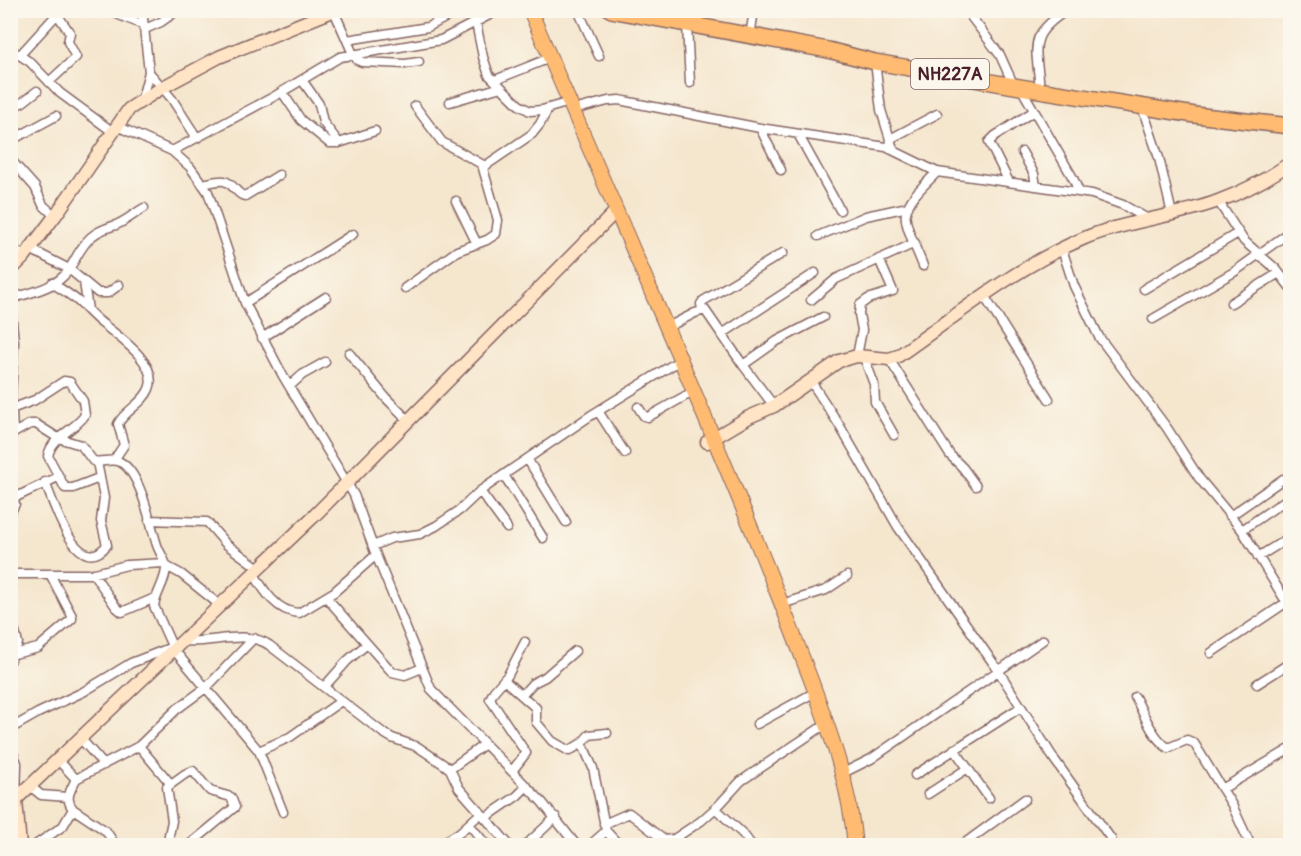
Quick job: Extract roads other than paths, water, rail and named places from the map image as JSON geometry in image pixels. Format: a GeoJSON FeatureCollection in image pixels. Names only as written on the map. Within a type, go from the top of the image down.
{"type":"FeatureCollection","features":[{"type":"Feature","properties":{"kind":"highway","name":"NH227A"},"geometry":{"type":"LineString","coordinates":[[611,10],[750,38],[828,50],[874,62],[1142,107],[1290,126]]}},
{"type":"Feature","properties":{"kind":"main road"},"geometry":{"type":"LineString","coordinates":[[523,10],[568,107]]}},
{"type":"Feature","properties":{"kind":"main road"},"geometry":{"type":"LineString","coordinates":[[530,10],[687,395],[711,440],[782,604],[831,734],[843,773],[852,810],[853,842]]}},
{"type":"Feature","properties":{"kind":"main road"},"geometry":{"type":"LineString","coordinates":[[613,214],[666,328],[711,440],[820,728],[842,796],[853,842]]}},
{"type":"Feature","properties":{"kind":"street"},"geometry":{"type":"LineString","coordinates":[[106,10],[144,27],[161,22],[178,10]]}},
{"type":"Feature","properties":{"kind":"street"},"geometry":{"type":"LineString","coordinates":[[141,102],[149,72],[142,10]]}},
{"type":"Feature","properties":{"kind":"street"},"geometry":{"type":"LineString","coordinates":[[347,40],[428,27],[460,10]]}},
{"type":"Feature","properties":{"kind":"street"},"geometry":{"type":"LineString","coordinates":[[172,151],[282,92],[340,57],[441,40],[499,10]]}},
{"type":"Feature","properties":{"kind":"street"},"geometry":{"type":"LineString","coordinates":[[578,10],[598,56]]}},
{"type":"Feature","properties":{"kind":"street"},"geometry":{"type":"LineString","coordinates":[[750,38],[754,10]]}},
{"type":"Feature","properties":{"kind":"street"},"geometry":{"type":"LineString","coordinates":[[966,10],[1000,55],[1079,192]]}},
{"type":"Feature","properties":{"kind":"street"},"geometry":{"type":"LineString","coordinates":[[1040,90],[1036,42],[1049,22],[1067,10]]}},
{"type":"Feature","properties":{"kind":"street"},"geometry":{"type":"LineString","coordinates":[[10,271],[55,216],[129,109],[163,87],[219,57],[334,11],[357,60],[405,64],[419,62]]}},
{"type":"Feature","properties":{"kind":"street"},"geometry":{"type":"LineString","coordinates":[[49,82],[75,57],[68,42],[70,33],[59,12],[14,52],[60,93],[115,129],[172,151],[190,167],[212,200],[245,303],[262,338],[348,483],[361,511],[376,555],[434,694],[527,786],[556,817],[577,846]]}},
{"type":"Feature","properties":{"kind":"street"},"geometry":{"type":"LineString","coordinates":[[476,23],[487,68],[498,84],[530,111],[619,100],[760,128],[893,149],[937,172],[1092,194],[1123,205],[1148,219]]}},
{"type":"Feature","properties":{"kind":"street"},"geometry":{"type":"LineString","coordinates":[[687,25],[690,83]]}},
{"type":"Feature","properties":{"kind":"street"},"geometry":{"type":"LineString","coordinates":[[450,102],[498,84],[545,60]]}},
{"type":"Feature","properties":{"kind":"street"},"geometry":{"type":"LineString","coordinates":[[874,62],[881,110],[893,149]]}},
{"type":"Feature","properties":{"kind":"street"},"geometry":{"type":"LineString","coordinates":[[149,72],[163,87],[197,138]]}},
{"type":"Feature","properties":{"kind":"street"},"geometry":{"type":"LineString","coordinates":[[302,80],[319,104],[323,122],[339,143]]}},
{"type":"Feature","properties":{"kind":"street"},"geometry":{"type":"LineString","coordinates":[[10,108],[23,102],[36,91]]}},
{"type":"Feature","properties":{"kind":"street"},"geometry":{"type":"LineString","coordinates":[[282,92],[306,125],[328,143],[339,143],[375,131]]}},
{"type":"Feature","properties":{"kind":"street"},"geometry":{"type":"LineString","coordinates":[[415,106],[442,142],[482,165],[488,165],[532,134],[548,109]]}},
{"type":"Feature","properties":{"kind":"street"},"geometry":{"type":"LineString","coordinates":[[1142,107],[1159,158],[1172,214]]}},
{"type":"Feature","properties":{"kind":"street"},"geometry":{"type":"LineString","coordinates":[[1009,182],[989,142],[1034,111]]}},
{"type":"Feature","properties":{"kind":"street"},"geometry":{"type":"LineString","coordinates":[[890,139],[937,114]]}},
{"type":"Feature","properties":{"kind":"street"},"geometry":{"type":"LineString","coordinates":[[10,141],[56,116]]}},
{"type":"Feature","properties":{"kind":"street"},"geometry":{"type":"LineString","coordinates":[[760,128],[782,170]]}},
{"type":"Feature","properties":{"kind":"street"},"geometry":{"type":"LineString","coordinates":[[798,134],[840,210]]}},
{"type":"Feature","properties":{"kind":"street"},"geometry":{"type":"LineString","coordinates":[[1022,152],[1034,174],[1036,186]]}},
{"type":"Feature","properties":{"kind":"street"},"geometry":{"type":"LineString","coordinates":[[10,159],[35,187],[43,205],[55,216]]}},
{"type":"Feature","properties":{"kind":"street"},"geometry":{"type":"LineString","coordinates":[[711,440],[749,417],[774,406],[839,361],[860,356],[889,359],[898,356],[983,294],[1027,266],[1062,249],[1088,237],[1218,201],[1290,163]]}},
{"type":"Feature","properties":{"kind":"street"},"geometry":{"type":"LineString","coordinates":[[405,288],[457,251],[494,236],[499,224],[482,165]]}},
{"type":"Feature","properties":{"kind":"street"},"geometry":{"type":"LineString","coordinates":[[923,266],[906,221],[908,207],[937,172]]}},
{"type":"Feature","properties":{"kind":"street"},"geometry":{"type":"LineString","coordinates":[[202,184],[224,181],[229,183],[238,195],[245,196],[279,175]]}},
{"type":"Feature","properties":{"kind":"street"},"geometry":{"type":"LineString","coordinates":[[456,201],[477,243]]}},
{"type":"Feature","properties":{"kind":"street"},"geometry":{"type":"LineString","coordinates":[[1218,201],[1244,241],[1258,256],[1285,275],[1290,287]]}},
{"type":"Feature","properties":{"kind":"street"},"geometry":{"type":"LineString","coordinates":[[818,236],[866,216],[908,207]]}},
{"type":"Feature","properties":{"kind":"street"},"geometry":{"type":"LineString","coordinates":[[11,435],[14,430],[11,409],[14,342],[10,299],[52,283],[63,276],[79,250],[92,236],[122,222],[144,208]]}},
{"type":"Feature","properties":{"kind":"street"},"geometry":{"type":"LineString","coordinates":[[13,803],[348,483],[613,214]]}},
{"type":"Feature","properties":{"kind":"street"},"geometry":{"type":"LineString","coordinates":[[1153,320],[1234,272],[1290,232]]}},
{"type":"Feature","properties":{"kind":"street"},"geometry":{"type":"LineString","coordinates":[[1144,289],[1238,233]]}},
{"type":"Feature","properties":{"kind":"street"},"geometry":{"type":"LineString","coordinates":[[245,303],[353,234]]}},
{"type":"Feature","properties":{"kind":"street"},"geometry":{"type":"LineString","coordinates":[[811,300],[836,279],[915,243]]}},
{"type":"Feature","properties":{"kind":"street"},"geometry":{"type":"LineString","coordinates":[[10,246],[69,269],[103,294],[119,285]]}},
{"type":"Feature","properties":{"kind":"street"},"geometry":{"type":"LineString","coordinates":[[1062,249],[1074,286],[1099,338],[1167,428],[1199,478],[1242,530],[1289,603],[1211,653]]}},
{"type":"Feature","properties":{"kind":"street"},"geometry":{"type":"LineString","coordinates":[[702,309],[703,301],[783,253]]}},
{"type":"Feature","properties":{"kind":"street"},"geometry":{"type":"LineString","coordinates":[[879,259],[893,291],[860,305],[862,330],[860,356],[874,384],[875,402],[894,435]]}},
{"type":"Feature","properties":{"kind":"street"},"geometry":{"type":"LineString","coordinates":[[722,334],[815,273]]}},
{"type":"Feature","properties":{"kind":"street"},"geometry":{"type":"LineString","coordinates":[[1231,303],[1285,275]]}},
{"type":"Feature","properties":{"kind":"street"},"geometry":{"type":"LineString","coordinates":[[84,281],[88,311]]}},
{"type":"Feature","properties":{"kind":"street"},"geometry":{"type":"LineString","coordinates":[[52,283],[75,298],[133,348],[146,366],[150,387],[146,395],[119,421],[118,428],[124,445],[114,460]]}},
{"type":"Feature","properties":{"kind":"street"},"geometry":{"type":"LineString","coordinates":[[983,294],[1050,399]]}},
{"type":"Feature","properties":{"kind":"street"},"geometry":{"type":"LineString","coordinates":[[262,338],[327,297]]}},
{"type":"Feature","properties":{"kind":"street"},"geometry":{"type":"LineString","coordinates":[[666,328],[702,309]]}},
{"type":"Feature","properties":{"kind":"street"},"geometry":{"type":"LineString","coordinates":[[702,309],[707,312],[774,406]]}},
{"type":"Feature","properties":{"kind":"street"},"geometry":{"type":"LineString","coordinates":[[743,365],[777,341],[823,317]]}},
{"type":"Feature","properties":{"kind":"street"},"geometry":{"type":"LineString","coordinates":[[349,353],[378,390],[409,421]]}},
{"type":"Feature","properties":{"kind":"street"},"geometry":{"type":"LineString","coordinates":[[889,359],[950,455],[976,486]]}},
{"type":"Feature","properties":{"kind":"street"},"geometry":{"type":"LineString","coordinates":[[290,386],[302,375],[325,362]]}},
{"type":"Feature","properties":{"kind":"street"},"geometry":{"type":"LineString","coordinates":[[373,546],[392,538],[413,536],[428,531],[460,510],[480,491],[598,411],[674,364]]}},
{"type":"Feature","properties":{"kind":"street"},"geometry":{"type":"LineString","coordinates":[[810,380],[892,518],[998,670],[1054,759],[1111,839]]}},
{"type":"Feature","properties":{"kind":"street"},"geometry":{"type":"LineString","coordinates":[[11,409],[30,402],[64,381],[70,382],[83,401],[85,415],[58,438],[48,453],[62,485],[68,489],[99,478]]}},
{"type":"Feature","properties":{"kind":"street"},"geometry":{"type":"LineString","coordinates":[[638,407],[644,416],[648,417],[687,395]]}},
{"type":"Feature","properties":{"kind":"street"},"geometry":{"type":"LineString","coordinates":[[598,411],[625,453]]}},
{"type":"Feature","properties":{"kind":"street"},"geometry":{"type":"LineString","coordinates":[[11,435],[30,424],[36,424],[58,438],[81,445],[90,459],[97,462],[114,460],[124,464],[143,494],[149,520],[165,564],[164,577],[155,598],[155,611],[207,687],[259,751],[283,812]]}},
{"type":"Feature","properties":{"kind":"street"},"geometry":{"type":"LineString","coordinates":[[528,460],[566,522]]}},
{"type":"Feature","properties":{"kind":"street"},"geometry":{"type":"LineString","coordinates":[[45,482],[70,539],[88,555],[98,552],[107,545],[102,527],[104,503],[97,462]]}},
{"type":"Feature","properties":{"kind":"street"},"geometry":{"type":"LineString","coordinates":[[504,476],[543,538]]}},
{"type":"Feature","properties":{"kind":"street"},"geometry":{"type":"LineString","coordinates":[[15,498],[58,477]]}},
{"type":"Feature","properties":{"kind":"street"},"geometry":{"type":"LineString","coordinates":[[1230,516],[1283,479],[1288,478],[1290,481]]}},
{"type":"Feature","properties":{"kind":"street"},"geometry":{"type":"LineString","coordinates":[[10,485],[15,498],[14,508],[10,513]]}},
{"type":"Feature","properties":{"kind":"street"},"geometry":{"type":"LineString","coordinates":[[480,491],[507,528]]}},
{"type":"Feature","properties":{"kind":"street"},"geometry":{"type":"LineString","coordinates":[[1242,530],[1290,497]]}},
{"type":"Feature","properties":{"kind":"street"},"geometry":{"type":"LineString","coordinates":[[149,520],[207,522],[226,544],[257,571],[267,594],[291,613],[304,611],[326,597],[347,582],[376,555]]}},
{"type":"Feature","properties":{"kind":"street"},"geometry":{"type":"LineString","coordinates":[[1258,557],[1290,537]]}},
{"type":"Feature","properties":{"kind":"street"},"geometry":{"type":"LineString","coordinates":[[10,574],[93,573],[127,565],[165,564],[221,606]]}},
{"type":"Feature","properties":{"kind":"street"},"geometry":{"type":"LineString","coordinates":[[93,573],[116,608],[122,612],[155,598]]}},
{"type":"Feature","properties":{"kind":"street"},"geometry":{"type":"LineString","coordinates":[[12,658],[38,648],[72,619],[50,574]]}},
{"type":"Feature","properties":{"kind":"street"},"geometry":{"type":"LineString","coordinates":[[782,604],[826,590],[847,576]]}},
{"type":"Feature","properties":{"kind":"street"},"geometry":{"type":"LineString","coordinates":[[326,597],[395,674],[405,675],[422,668]]}},
{"type":"Feature","properties":{"kind":"street"},"geometry":{"type":"LineString","coordinates":[[10,615],[18,643],[12,658]]}},
{"type":"Feature","properties":{"kind":"street"},"geometry":{"type":"LineString","coordinates":[[10,729],[83,692],[130,663],[178,645],[241,637],[254,638],[269,645],[392,738],[418,747],[450,770],[459,788],[510,846]]}},
{"type":"Feature","properties":{"kind":"street"},"geometry":{"type":"LineString","coordinates":[[117,846],[106,831],[69,803],[68,797],[76,779],[127,750],[139,746],[177,709],[207,687],[254,638]]}},
{"type":"Feature","properties":{"kind":"street"},"geometry":{"type":"LineString","coordinates":[[843,773],[871,759],[1043,640]]}},
{"type":"Feature","properties":{"kind":"street"},"geometry":{"type":"LineString","coordinates":[[512,771],[526,753],[490,699],[504,680],[525,642]]}},
{"type":"Feature","properties":{"kind":"street"},"geometry":{"type":"LineString","coordinates":[[325,686],[342,666],[367,644]]}},
{"type":"Feature","properties":{"kind":"street"},"geometry":{"type":"LineString","coordinates":[[522,695],[533,683],[545,677],[575,651]]}},
{"type":"Feature","properties":{"kind":"street"},"geometry":{"type":"LineString","coordinates":[[1257,684],[1290,663]]}},
{"type":"Feature","properties":{"kind":"street"},"geometry":{"type":"LineString","coordinates":[[504,680],[536,708],[536,722],[552,741],[569,751],[582,743],[589,735],[607,733]]}},
{"type":"Feature","properties":{"kind":"street"},"geometry":{"type":"LineString","coordinates":[[757,724],[808,696]]}},
{"type":"Feature","properties":{"kind":"street"},"geometry":{"type":"LineString","coordinates":[[1135,697],[1164,745],[1168,747],[1191,740],[1222,789],[1251,846]]}},
{"type":"Feature","properties":{"kind":"street"},"geometry":{"type":"LineString","coordinates":[[259,751],[290,737],[341,701]]}},
{"type":"Feature","properties":{"kind":"street"},"geometry":{"type":"LineString","coordinates":[[915,775],[1021,707]]}},
{"type":"Feature","properties":{"kind":"street"},"geometry":{"type":"LineString","coordinates":[[589,846],[605,827],[629,813],[664,840],[681,840],[741,781],[820,728]]}},
{"type":"Feature","properties":{"kind":"street"},"geometry":{"type":"LineString","coordinates":[[80,738],[104,765]]}},
{"type":"Feature","properties":{"kind":"street"},"geometry":{"type":"LineString","coordinates":[[582,743],[593,768],[605,827],[620,846]]}},
{"type":"Feature","properties":{"kind":"street"},"geometry":{"type":"LineString","coordinates":[[450,770],[485,744]]}},
{"type":"Feature","properties":{"kind":"street"},"geometry":{"type":"LineString","coordinates":[[10,746],[17,763],[13,803],[20,846]]}},
{"type":"Feature","properties":{"kind":"street"},"geometry":{"type":"LineString","coordinates":[[139,746],[170,783]]}},
{"type":"Feature","properties":{"kind":"street"},"geometry":{"type":"LineString","coordinates":[[954,749],[989,798]]}},
{"type":"Feature","properties":{"kind":"street"},"geometry":{"type":"LineString","coordinates":[[1222,789],[1290,749]]}},
{"type":"Feature","properties":{"kind":"street"},"geometry":{"type":"LineString","coordinates":[[58,760],[76,779]]}},
{"type":"Feature","properties":{"kind":"street"},"geometry":{"type":"LineString","coordinates":[[928,794],[968,768]]}},
{"type":"Feature","properties":{"kind":"street"},"geometry":{"type":"LineString","coordinates":[[169,846],[172,821],[167,787],[170,783],[193,771],[207,789],[216,794],[231,796],[235,807],[188,846]]}},
{"type":"Feature","properties":{"kind":"street"},"geometry":{"type":"LineString","coordinates":[[30,786],[41,795],[68,797]]}},
{"type":"Feature","properties":{"kind":"street"},"geometry":{"type":"LineString","coordinates":[[438,846],[469,824],[517,796],[527,786]]}},
{"type":"Feature","properties":{"kind":"street"},"geometry":{"type":"LineString","coordinates":[[961,846],[1025,799]]}},
{"type":"Feature","properties":{"kind":"street"},"geometry":{"type":"LineString","coordinates":[[34,846],[63,826],[73,808]]}},
{"type":"Feature","properties":{"kind":"street"},"geometry":{"type":"LineString","coordinates":[[716,808],[752,846]]}},
{"type":"Feature","properties":{"kind":"street"},"geometry":{"type":"LineString","coordinates":[[525,846],[556,817]]}},
{"type":"Feature","properties":{"kind":"street"},"geometry":{"type":"LineString","coordinates":[[469,824],[487,846]]}},
{"type":"Feature","properties":{"kind":"street"},"geometry":{"type":"LineString","coordinates":[[853,842],[864,846]]}}]}
